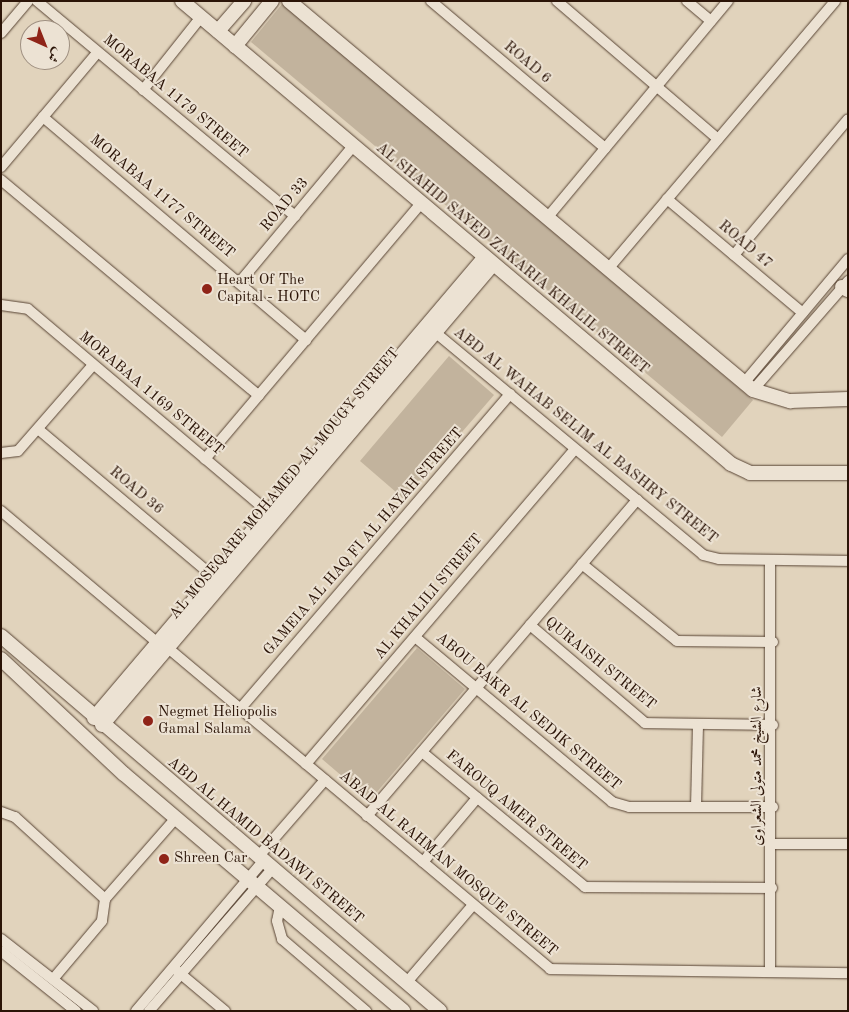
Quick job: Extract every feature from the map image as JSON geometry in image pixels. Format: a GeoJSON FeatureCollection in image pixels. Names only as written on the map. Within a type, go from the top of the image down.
{"type":"FeatureCollection","features":[{"type":"Feature","properties":{"kind":"street"},"geometry":{"type":"LineString","coordinates":[[1,33],[28,1]]}},
{"type":"Feature","properties":{"kind":"street","name":"MORABAA 1179 STREET"},"geometry":{"type":"LineString","coordinates":[[37,1],[295,216]]}},
{"type":"Feature","properties":{"kind":"street","name":"AL SHAHID SAYED ZAKARIA KHALIL STREET"},"geometry":{"type":"LineString","coordinates":[[182,1],[737,468],[750,473],[848,473]]}},
{"type":"Feature","properties":{"kind":"street"},"geometry":{"type":"LineString","coordinates":[[218,31],[244,1]]}},
{"type":"Feature","properties":{"kind":"street"},"geometry":{"type":"LineString","coordinates":[[235,46],[272,1]]}},
{"type":"Feature","properties":{"kind":"street"},"geometry":{"type":"LineString","coordinates":[[289,1],[748,387],[790,401],[848,399]]}},
{"type":"Feature","properties":{"kind":"street","name":"ROAD 6"},"geometry":{"type":"LineString","coordinates":[[430,1],[605,148]]}},
{"type":"Feature","properties":{"kind":"street"},"geometry":{"type":"LineString","coordinates":[[557,1],[718,139]]}},
{"type":"Feature","properties":{"kind":"street"},"geometry":{"type":"LineString","coordinates":[[687,1],[711,21]]}},
{"type":"Feature","properties":{"kind":"street"},"geometry":{"type":"LineString","coordinates":[[547,218],[728,1]]}},
{"type":"Feature","properties":{"kind":"street"},"geometry":{"type":"LineString","coordinates":[[608,269],[835,1]]}},
{"type":"Feature","properties":{"kind":"street"},"geometry":{"type":"LineString","coordinates":[[143,90],[201,17]]}},
{"type":"Feature","properties":{"kind":"street"},"geometry":{"type":"LineString","coordinates":[[1,167],[98,52]]}},
{"type":"Feature","properties":{"kind":"street","name":"MORABAA 1177 STREET"},"geometry":{"type":"LineString","coordinates":[[43,117],[306,340]]}},
{"type":"Feature","properties":{"kind":"street"},"geometry":{"type":"LineString","coordinates":[[734,255],[848,119]]}},
{"type":"Feature","properties":{"kind":"street","name":"ROAD 33"},"geometry":{"type":"LineString","coordinates":[[239,282],[353,146]]}},
{"type":"Feature","properties":{"kind":"street"},"geometry":{"type":"LineString","coordinates":[[1,180],[258,396]]}},
{"type":"Feature","properties":{"kind":"street","name":"ROAD 47"},"geometry":{"type":"LineString","coordinates":[[667,199],[803,313]]}},
{"type":"Feature","properties":{"kind":"street"},"geometry":{"type":"LineString","coordinates":[[205,459],[421,203]]}},
{"type":"Feature","properties":{"kind":"street"},"geometry":{"type":"LineString","coordinates":[[748,387],[803,313],[848,259]]}},
{"type":"Feature","properties":{"kind":"street","name":"AL MOSEQARE MOHAMED AL MOUGY STREET"},"geometry":{"type":"LineString","coordinates":[[98,721],[489,261]]}},
{"type":"Feature","properties":{"kind":"street"},"geometry":{"type":"LineString","coordinates":[[748,387],[846,286]]}},
{"type":"Feature","properties":{"kind":"street","name":"MORABAA 1169 STREET"},"geometry":{"type":"LineString","coordinates":[[1,305],[28,309],[272,516]]}},
{"type":"Feature","properties":{"kind":"street","name":"ABD AL WAHAB SELIM AL BASHRY STREET"},"geometry":{"type":"LineString","coordinates":[[431,329],[707,557],[848,561]]}},
{"type":"Feature","properties":{"kind":"street"},"geometry":{"type":"LineString","coordinates":[[1,453],[16,453],[93,365]]}},
{"type":"Feature","properties":{"kind":"street","name":"GAMEIA AL HAQ FI AL HAYAH STREET"},"geometry":{"type":"LineString","coordinates":[[240,709],[510,394]]}},
{"type":"Feature","properties":{"kind":"street","name":"ROAD 36"},"geometry":{"type":"LineString","coordinates":[[38,429],[218,580]]}},
{"type":"Feature","properties":{"kind":"street","name":"AL KHALILI STREET"},"geometry":{"type":"LineString","coordinates":[[306,764],[575,448]]}},
{"type":"Feature","properties":{"kind":"street"},"geometry":{"type":"LineString","coordinates":[[367,816],[636,500]]}},
{"type":"Feature","properties":{"kind":"street","name":"ABAD AL RAHMAN MOSQUE STREET"},"geometry":{"type":"LineString","coordinates":[[1,512],[240,709],[473,905],[559,972],[848,972]]}},
{"type":"Feature","properties":{"kind":"street","name":"شارع الشيخ محمد متولى الشعراوى"},"geometry":{"type":"LineString","coordinates":[[770,560],[773,642],[773,844],[770,972]]}},
{"type":"Feature","properties":{"kind":"street"},"geometry":{"type":"LineString","coordinates":[[582,564],[678,641],[773,642]]}},
{"type":"Feature","properties":{"kind":"street","name":"QURAISH STREET"},"geometry":{"type":"LineString","coordinates":[[530,625],[641,721],[773,725]]}},
{"type":"Feature","properties":{"kind":"street","name":"ABD AL HAMID BADAWI STREET"},"geometry":{"type":"LineString","coordinates":[[1,636],[98,721],[440,1011]]}},
{"type":"Feature","properties":{"kind":"street","name":"ABOU BAKR AL SEDIK STREET"},"geometry":{"type":"LineString","coordinates":[[415,637],[612,802],[629,807],[773,807]]}},
{"type":"Feature","properties":{"kind":"street"},"geometry":{"type":"LineString","coordinates":[[3,665],[176,818],[403,1011]]}},
{"type":"Feature","properties":{"kind":"street"},"geometry":{"type":"LineString","coordinates":[[696,807],[698,724]]}},
{"type":"Feature","properties":{"kind":"street","name":"FAROUQ AMER STREET"},"geometry":{"type":"LineString","coordinates":[[422,752],[476,798],[591,889],[772,888]]}},
{"type":"Feature","properties":{"kind":"street"},"geometry":{"type":"LineString","coordinates":[[136,1011],[177,971],[252,883],[264,862],[325,780]]}},
{"type":"Feature","properties":{"kind":"street"},"geometry":{"type":"LineString","coordinates":[[423,862],[476,798]]}},
{"type":"Feature","properties":{"kind":"street"},"geometry":{"type":"LineString","coordinates":[[1,812],[16,817],[105,899]]}},
{"type":"Feature","properties":{"kind":"street"},"geometry":{"type":"LineString","coordinates":[[54,978],[102,921],[105,899],[176,818]]}},
{"type":"Feature","properties":{"kind":"street"},"geometry":{"type":"LineString","coordinates":[[773,844],[848,844]]}},
{"type":"Feature","properties":{"kind":"street"},"geometry":{"type":"LineString","coordinates":[[407,982],[473,905]]}},
{"type":"Feature","properties":{"kind":"street"},"geometry":{"type":"LineString","coordinates":[[280,906],[277,921],[282,939],[366,1011]]}},
{"type":"Feature","properties":{"kind":"street"},"geometry":{"type":"LineString","coordinates":[[1,939],[54,978],[93,1011]]}},
{"type":"Feature","properties":{"kind":"street"},"geometry":{"type":"LineString","coordinates":[[1,951],[76,1011]]}},
{"type":"Feature","properties":{"kind":"street"},"geometry":{"type":"LineString","coordinates":[[149,1011],[177,971]]}},
{"type":"Feature","properties":{"kind":"street"},"geometry":{"type":"LineString","coordinates":[[177,971],[225,1011]]}},
{"type":"Feature","properties":{"kind":"shaded area"},"geometry":{"type":"Polygon","coordinates":[[[282,4],[753,400],[722,437],[251,42],[282,4]]]}},
{"type":"Feature","properties":{"kind":"shaded area"},"geometry":{"type":"Polygon","coordinates":[[[449,356],[494,395],[404,499],[360,461],[449,356]]]}},
{"type":"Feature","properties":{"kind":"shaded area"},"geometry":{"type":"Polygon","coordinates":[[[417,648],[465,689],[370,800],[322,759],[417,648]]]}},
{"type":"Feature","properties":{"kind":"place","name":"Heart Of The Capital - HOTC"},"geometry":{"type":"Point","coordinates":[207,289]}},
{"type":"Feature","properties":{"kind":"place","name":"Negmet Heliopolis Gamal Salama"},"geometry":{"type":"Point","coordinates":[148,721]}},
{"type":"Feature","properties":{"kind":"place","name":"Shreen Car"},"geometry":{"type":"Point","coordinates":[164,859]}}]}
